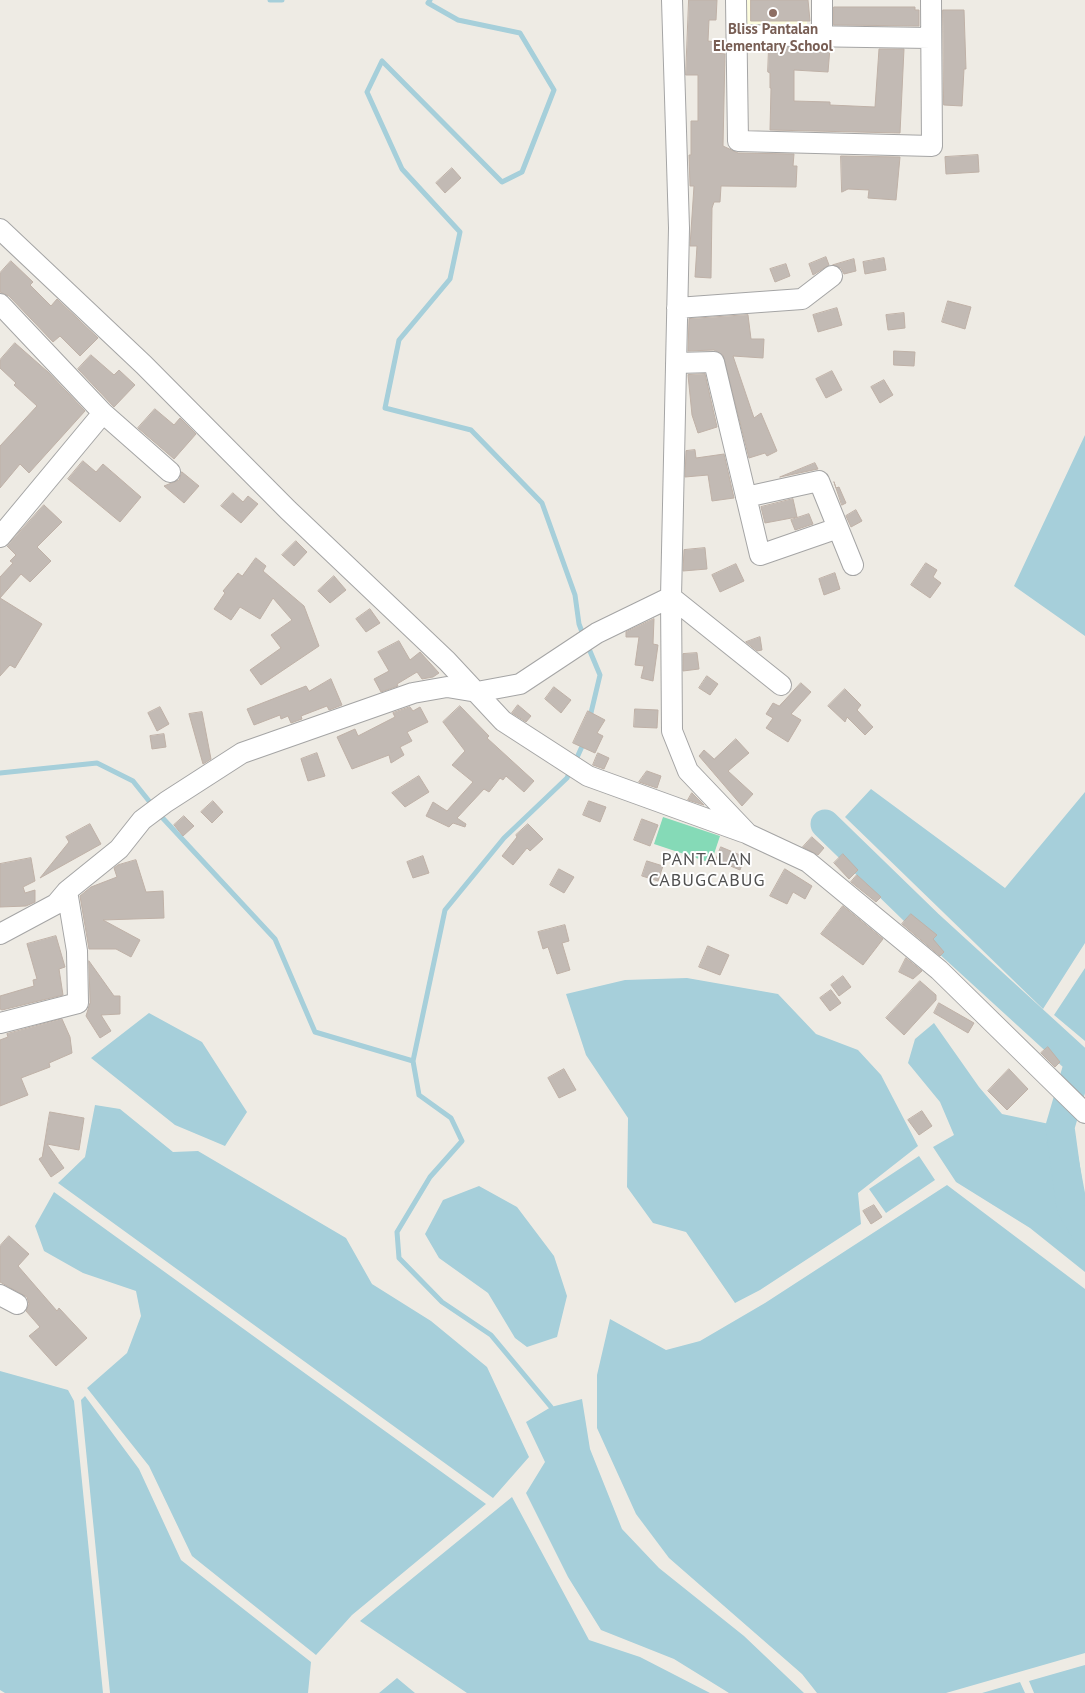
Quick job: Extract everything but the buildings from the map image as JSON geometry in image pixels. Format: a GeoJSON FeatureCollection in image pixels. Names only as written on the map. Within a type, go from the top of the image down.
{"type":"FeatureCollection","features":[{"type":"Feature","properties":{"kind":"street"},"geometry":{"type":"LineString","coordinates":[[672,0],[679,228],[671,597],[672,731],[688,772],[748,834]]}},
{"type":"Feature","properties":{"kind":"street"},"geometry":{"type":"LineString","coordinates":[[736,0],[738,35],[738,141],[932,146],[931,0]]}},
{"type":"Feature","properties":{"kind":"street"},"geometry":{"type":"LineString","coordinates":[[822,0],[822,36]]}},
{"type":"Feature","properties":{"kind":"street"},"geometry":{"type":"LineString","coordinates":[[738,35],[930,38]]}},
{"type":"Feature","properties":{"kind":"street"},"geometry":{"type":"LineString","coordinates":[[1,233],[144,365],[288,510],[477,692],[502,721],[588,776],[748,834],[808,862],[939,970],[1082,1111]]}},
{"type":"Feature","properties":{"kind":"street"},"geometry":{"type":"LineString","coordinates":[[677,308],[802,299],[832,276]]}},
{"type":"Feature","properties":{"kind":"street"},"geometry":{"type":"LineString","coordinates":[[0,304],[103,413],[170,472]]}},
{"type":"Feature","properties":{"kind":"street"},"geometry":{"type":"LineString","coordinates":[[676,363],[714,362],[760,555],[838,528]]}},
{"type":"Feature","properties":{"kind":"street"},"geometry":{"type":"LineString","coordinates":[[4,523],[103,413]]}},
{"type":"Feature","properties":{"kind":"street"},"geometry":{"type":"LineString","coordinates":[[746,497],[819,481],[853,565]]}},
{"type":"Feature","properties":{"kind":"street"},"geometry":{"type":"LineString","coordinates":[[0,934],[56,904],[67,892],[119,849],[142,820],[166,802],[242,753],[413,693],[447,687],[477,692],[520,684],[597,633],[671,597]]}},
{"type":"Feature","properties":{"kind":"street"},"geometry":{"type":"LineString","coordinates":[[671,597],[781,685]]}},
{"type":"Feature","properties":{"kind":"street"},"geometry":{"type":"LineString","coordinates":[[0,1023],[78,1003],[77,951],[67,892]]}},
{"type":"Feature","properties":{"kind":"shaded area","name":"Bliss Pantalan Elementary School"},"geometry":{"type":"Polygon","coordinates":[[[739,0],[807,0],[807,27],[739,27],[739,0]]]}},
{"type":"Feature","properties":{"kind":"green space"},"geometry":{"type":"Polygon","coordinates":[[[663,817],[720,836],[711,863],[654,844],[663,817]]]}},
{"type":"Feature","properties":{"kind":"water"},"geometry":{"type":"Polygon","coordinates":[[[1085,435],[1085,636],[1014,586],[1085,435]]]}},
{"type":"Feature","properties":{"kind":"water"},"geometry":{"type":"Polygon","coordinates":[[[871,789],[1005,888],[1085,792],[1085,943],[1043,1009],[845,817],[871,789]]]}},
{"type":"Feature","properties":{"kind":"water"},"geometry":{"type":"Polygon","coordinates":[[[1085,968],[1085,1041],[1054,1015],[1085,968]]]}},
{"type":"Feature","properties":{"kind":"water"},"geometry":{"type":"Polygon","coordinates":[[[687,978],[778,994],[816,1034],[858,1050],[881,1075],[918,1146],[858,1193],[861,1224],[760,1290],[735,1303],[686,1232],[653,1223],[627,1187],[628,1118],[586,1055],[566,994],[625,980],[687,978]]]}},
{"type":"Feature","properties":{"kind":"water"},"geometry":{"type":"Polygon","coordinates":[[[149,1013],[202,1042],[247,1112],[225,1146],[175,1125],[91,1058],[149,1013]]]}},
{"type":"Feature","properties":{"kind":"water"},"geometry":{"type":"Polygon","coordinates":[[[934,1023],[979,1087],[1002,1114],[1073,1129],[1085,1193],[1085,1272],[1030,1228],[956,1182],[933,1147],[954,1135],[940,1102],[908,1063],[915,1039],[934,1023]]]}},
{"type":"Feature","properties":{"kind":"water"},"geometry":{"type":"Polygon","coordinates":[[[95,1105],[120,1109],[173,1152],[198,1151],[346,1238],[372,1284],[431,1321],[487,1367],[529,1457],[493,1498],[58,1183],[85,1157],[95,1105]]]}},
{"type":"Feature","properties":{"kind":"water"},"geometry":{"type":"Polygon","coordinates":[[[919,1156],[935,1180],[886,1213],[869,1189],[919,1156]]]}},
{"type":"Feature","properties":{"kind":"water"},"geometry":{"type":"Polygon","coordinates":[[[947,1185],[1085,1289],[1085,1653],[946,1693],[817,1693],[802,1674],[669,1558],[636,1514],[597,1428],[597,1375],[610,1319],[666,1350],[700,1341],[765,1303],[947,1185]]]}},
{"type":"Feature","properties":{"kind":"water"},"geometry":{"type":"Polygon","coordinates":[[[479,1186],[517,1207],[554,1256],[567,1296],[557,1337],[527,1347],[515,1338],[488,1293],[439,1258],[425,1234],[443,1200],[479,1186]]]}},
{"type":"Feature","properties":{"kind":"water"},"geometry":{"type":"Polygon","coordinates":[[[54,1192],[486,1504],[352,1615],[316,1655],[192,1556],[149,1466],[87,1388],[127,1353],[141,1316],[136,1291],[83,1273],[44,1251],[35,1226],[54,1192]]]}},
{"type":"Feature","properties":{"kind":"water"},"geometry":{"type":"Polygon","coordinates":[[[0,1371],[68,1390],[74,1401],[103,1693],[5,1693],[0,1690],[0,1371]]]}},
{"type":"Feature","properties":{"kind":"water"},"geometry":{"type":"Polygon","coordinates":[[[85,1396],[139,1469],[181,1560],[311,1662],[308,1693],[110,1693],[81,1400],[85,1396]]]}},
{"type":"Feature","properties":{"kind":"water"},"geometry":{"type":"Polygon","coordinates":[[[582,1399],[590,1449],[622,1529],[659,1568],[744,1636],[804,1693],[729,1693],[674,1659],[601,1630],[568,1577],[526,1493],[545,1462],[526,1422],[551,1407],[582,1399]]]}},
{"type":"Feature","properties":{"kind":"water"},"geometry":{"type":"Polygon","coordinates":[[[512,1497],[589,1640],[640,1657],[710,1693],[467,1693],[360,1621],[512,1497]]]}},
{"type":"Feature","properties":{"kind":"water"},"geometry":{"type":"Polygon","coordinates":[[[1085,1665],[1085,1693],[1034,1693],[1029,1681],[1085,1665]]]}},
{"type":"Feature","properties":{"kind":"water"},"geometry":{"type":"Polygon","coordinates":[[[397,1678],[415,1693],[379,1693],[397,1678]]]}},
{"type":"Feature","properties":{"kind":"water"},"geometry":{"type":"Polygon","coordinates":[[[1020,1682],[1025,1693],[982,1693],[1020,1682]]]}},
{"type":"Feature","properties":{"kind":"waterway"},"geometry":{"type":"LineString","coordinates":[[270,0],[282,0]]}},
{"type":"Feature","properties":{"kind":"waterway"},"geometry":{"type":"LineString","coordinates":[[430,0],[428,3],[458,20],[520,33],[554,90],[522,172],[502,182],[382,61],[367,92],[402,169],[460,232],[450,279],[399,340],[385,408],[471,430],[542,503],[575,595],[579,624],[584,637]]}},
{"type":"Feature","properties":{"kind":"waterway"},"geometry":{"type":"LineString","coordinates":[[587,644],[600,675],[590,717]]}},
{"type":"Feature","properties":{"kind":"waterway"},"geometry":{"type":"LineString","coordinates":[[575,762],[584,742]]}},
{"type":"Feature","properties":{"kind":"waterway"},"geometry":{"type":"LineString","coordinates":[[0,773],[97,763],[133,781],[153,806]]}},
{"type":"Feature","properties":{"kind":"waterway"},"geometry":{"type":"LineString","coordinates":[[551,1407],[491,1335],[442,1302],[399,1258],[397,1232],[430,1177],[462,1141],[451,1118],[419,1095],[413,1061],[445,910],[504,838],[567,778],[571,769]]}},
{"type":"Feature","properties":{"kind":"waterway"},"geometry":{"type":"LineString","coordinates":[[158,813],[275,939],[315,1032],[413,1061]]}},
{"type":"Feature","properties":{"kind":"waterway"},"geometry":{"type":"LineString","coordinates":[[825,824],[928,924],[1079,1062],[1060,1127],[1071,1207],[1085,1231]]}},
{"type":"Feature","properties":{"kind":"place","name":"Bliss Pantalan Elementary School"},"geometry":{"type":"Point","coordinates":[773,13]}},
{"type":"Feature","properties":{"kind":"district","name":"PANTALAN CABUGCABUG"},"geometry":{"type":"Point","coordinates":[707,870]}}]}
